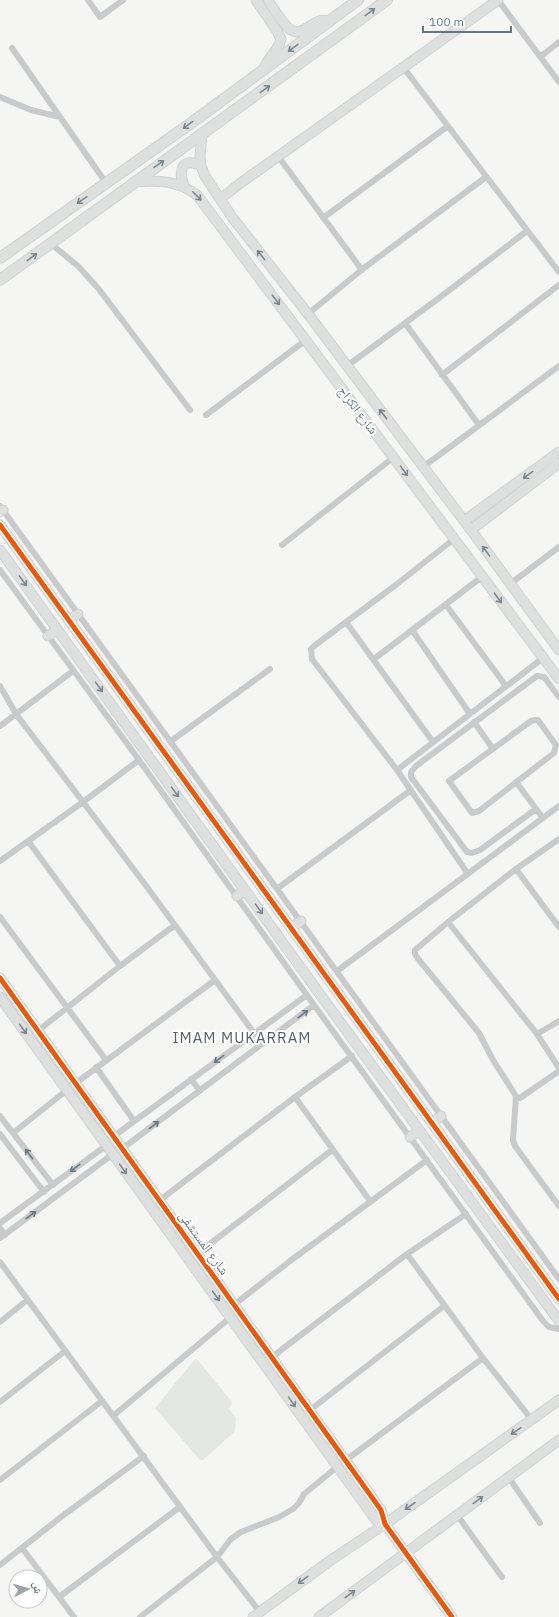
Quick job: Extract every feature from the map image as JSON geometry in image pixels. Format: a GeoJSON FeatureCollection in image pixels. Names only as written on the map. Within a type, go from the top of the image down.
{"type":"FeatureCollection","features":[{"type":"Feature","properties":{"kind":"main road"},"geometry":{"type":"LineString","coordinates":[[0,258],[358,0]]}},
{"type":"Feature","properties":{"kind":"main road"},"geometry":{"type":"LineString","coordinates":[[0,280],[387,0]]}},
{"type":"Feature","properties":{"kind":"main road"},"geometry":{"type":"LineString","coordinates":[[331,20],[334,28],[342,33]]}},
{"type":"Feature","properties":{"kind":"main road"},"geometry":{"type":"LineString","coordinates":[[311,35],[319,35],[322,39],[321,49]]}},
{"type":"Feature","properties":{"kind":"street"},"geometry":{"type":"LineString","coordinates":[[88,0],[100,17],[123,0]]}},
{"type":"Feature","properties":{"kind":"street"},"geometry":{"type":"LineString","coordinates":[[256,0],[277,31],[281,40],[278,48],[267,61],[264,69]]}},
{"type":"Feature","properties":{"kind":"street"},"geometry":{"type":"LineString","coordinates":[[268,0],[287,27],[292,31],[303,31],[320,20],[331,20]]}},
{"type":"Feature","properties":{"kind":"street"},"geometry":{"type":"LineString","coordinates":[[220,199],[278,156],[498,0],[559,82]]}},
{"type":"Feature","properties":{"kind":"street"},"geometry":{"type":"LineString","coordinates":[[540,57],[559,42]]}},
{"type":"Feature","properties":{"kind":"street"},"geometry":{"type":"LineString","coordinates":[[12,48],[106,183]]}},
{"type":"Feature","properties":{"kind":"street"},"geometry":{"type":"LineString","coordinates":[[403,67],[559,272]]}},
{"type":"Feature","properties":{"kind":"street"},"geometry":{"type":"LineString","coordinates":[[0,97],[31,110],[60,116]]}},
{"type":"Feature","properties":{"kind":"street"},"geometry":{"type":"LineString","coordinates":[[323,218],[448,126]]}},
{"type":"Feature","properties":{"kind":"street"},"geometry":{"type":"LineString","coordinates":[[202,133],[200,157],[201,166],[232,217],[308,314],[471,530],[559,650]]}},
{"type":"Feature","properties":{"kind":"street"},"geometry":{"type":"LineString","coordinates":[[278,156],[362,270]]}},
{"type":"Feature","properties":{"kind":"street"},"geometry":{"type":"LineString","coordinates":[[184,186],[180,174],[182,168],[189,164],[201,166]]}},
{"type":"Feature","properties":{"kind":"street"},"geometry":{"type":"LineString","coordinates":[[308,314],[362,270],[486,177]]}},
{"type":"Feature","properties":{"kind":"street","name":"شارع الكراج"},"geometry":{"type":"LineString","coordinates":[[134,182],[156,180],[184,186],[197,195],[204,203],[559,679]]}},
{"type":"Feature","properties":{"kind":"street"},"geometry":{"type":"LineString","coordinates":[[347,366],[527,230]]}},
{"type":"Feature","properties":{"kind":"street"},"geometry":{"type":"LineString","coordinates":[[50,243],[78,266],[98,288],[190,410]]}},
{"type":"Feature","properties":{"kind":"street"},"geometry":{"type":"LineString","coordinates":[[442,375],[559,285]]}},
{"type":"Feature","properties":{"kind":"street"},"geometry":{"type":"LineString","coordinates":[[405,323],[479,425]]}},
{"type":"Feature","properties":{"kind":"street"},"geometry":{"type":"LineString","coordinates":[[206,415],[306,340]]}},
{"type":"Feature","properties":{"kind":"street"},"geometry":{"type":"LineString","coordinates":[[423,467],[559,366]]}},
{"type":"Feature","properties":{"kind":"street"},"geometry":{"type":"LineString","coordinates":[[383,443],[397,433]]}},
{"type":"Feature","properties":{"kind":"street"},"geometry":{"type":"LineString","coordinates":[[464,522],[559,452]]}},
{"type":"Feature","properties":{"kind":"street"},"geometry":{"type":"LineString","coordinates":[[282,544],[394,457]]}},
{"type":"Feature","properties":{"kind":"street"},"geometry":{"type":"LineString","coordinates":[[471,530],[559,463]]}},
{"type":"Feature","properties":{"kind":"street"},"geometry":{"type":"LineString","coordinates":[[1,510],[278,888],[559,1279]]}},
{"type":"Feature","properties":{"kind":"street"},"geometry":{"type":"LineString","coordinates":[[0,525],[559,1299]]}},
{"type":"Feature","properties":{"kind":"street"},"geometry":{"type":"LineString","coordinates":[[454,539],[311,649],[312,659],[397,770],[468,874]]}},
{"type":"Feature","properties":{"kind":"street"},"geometry":{"type":"LineString","coordinates":[[510,584],[559,547]]}},
{"type":"Feature","properties":{"kind":"street"},"geometry":{"type":"LineString","coordinates":[[0,550],[344,1027],[559,1321]]}},
{"type":"Feature","properties":{"kind":"street"},"geometry":{"type":"LineString","coordinates":[[0,570],[139,760],[314,1006],[352,1056],[542,1321],[549,1327],[559,1329]]}},
{"type":"Feature","properties":{"kind":"street"},"geometry":{"type":"LineString","coordinates":[[374,659],[482,576]]}},
{"type":"Feature","properties":{"kind":"street"},"geometry":{"type":"LineString","coordinates":[[446,604],[506,686]]}},
{"type":"Feature","properties":{"kind":"street"},"geometry":{"type":"LineString","coordinates":[[69,621],[78,614]]}},
{"type":"Feature","properties":{"kind":"street"},"geometry":{"type":"LineString","coordinates":[[346,622],[433,742]]}},
{"type":"Feature","properties":{"kind":"street"},"geometry":{"type":"LineString","coordinates":[[48,636],[57,629]]}},
{"type":"Feature","properties":{"kind":"street"},"geometry":{"type":"LineString","coordinates":[[412,630],[470,714]]}},
{"type":"Feature","properties":{"kind":"street"},"geometry":{"type":"LineString","coordinates":[[397,770],[544,658]]}},
{"type":"Feature","properties":{"kind":"street"},"geometry":{"type":"LineString","coordinates":[[171,741],[270,669]]}},
{"type":"Feature","properties":{"kind":"street"},"geometry":{"type":"LineString","coordinates":[[0,726],[73,671]]}},
{"type":"Feature","properties":{"kind":"street"},"geometry":{"type":"LineString","coordinates":[[536,809],[480,850],[472,853],[467,852],[411,777],[411,772],[416,766],[537,676],[544,677],[559,697]]}},
{"type":"Feature","properties":{"kind":"street"},"geometry":{"type":"LineString","coordinates":[[0,686],[16,714],[254,1033]]}},
{"type":"Feature","properties":{"kind":"street"},"geometry":{"type":"LineString","coordinates":[[127,725],[138,717]]}},
{"type":"Feature","properties":{"kind":"street"},"geometry":{"type":"LineString","coordinates":[[535,720],[538,720],[556,745],[554,753],[479,811],[472,814],[449,781],[493,749],[535,720]]}},
{"type":"Feature","properties":{"kind":"street"},"geometry":{"type":"LineString","coordinates":[[474,722],[493,749]]}},
{"type":"Feature","properties":{"kind":"street"},"geometry":{"type":"LineString","coordinates":[[0,861],[139,760]]}},
{"type":"Feature","properties":{"kind":"street"},"geometry":{"type":"LineString","coordinates":[[516,782],[543,818]]}},
{"type":"Feature","properties":{"kind":"street"},"geometry":{"type":"LineString","coordinates":[[278,888],[411,790]]}},
{"type":"Feature","properties":{"kind":"street"},"geometry":{"type":"LineString","coordinates":[[337,971],[559,806]]}},
{"type":"Feature","properties":{"kind":"street"},"geometry":{"type":"LineString","coordinates":[[559,839],[448,922],[415,950],[415,954],[479,1033],[493,1060],[516,1096],[513,1140],[515,1146],[559,1206]]}},
{"type":"Feature","properties":{"kind":"street"},"geometry":{"type":"LineString","coordinates":[[28,841],[120,966]]}},
{"type":"Feature","properties":{"kind":"street"},"geometry":{"type":"LineString","coordinates":[[516,870],[559,927]]}},
{"type":"Feature","properties":{"kind":"street"},"geometry":{"type":"LineString","coordinates":[[236,896],[245,890]]}},
{"type":"Feature","properties":{"kind":"street"},"geometry":{"type":"LineString","coordinates":[[0,917],[106,1060]]}},
{"type":"Feature","properties":{"kind":"street"},"geometry":{"type":"LineString","coordinates":[[291,928],[301,920]]}},
{"type":"Feature","properties":{"kind":"street"},"geometry":{"type":"LineString","coordinates":[[448,922],[537,1034],[559,1068]]}},
{"type":"Feature","properties":{"kind":"street"},"geometry":{"type":"LineString","coordinates":[[39,1030],[174,925]]}},
{"type":"Feature","properties":{"kind":"street","name":"شارع المستشفى"},"geometry":{"type":"LineString","coordinates":[[0,978],[39,1030],[346,1460],[381,1510],[385,1524]]}},
{"type":"Feature","properties":{"kind":"street"},"geometry":{"type":"LineString","coordinates":[[76,1083],[214,980]]}},
{"type":"Feature","properties":{"kind":"street"},"geometry":{"type":"LineString","coordinates":[[0,997],[10,991]]}},
{"type":"Feature","properties":{"kind":"street"},"geometry":{"type":"LineString","coordinates":[[114,1136],[307,995]]}},
{"type":"Feature","properties":{"kind":"street","name":"شارع المستشفى"},"geometry":{"type":"LineString","coordinates":[[0,997],[231,1317],[337,1467],[376,1519],[385,1524]]}},
{"type":"Feature","properties":{"kind":"street"},"geometry":{"type":"LineString","coordinates":[[123,1148],[314,1006]]}},
{"type":"Feature","properties":{"kind":"street"},"geometry":{"type":"LineString","coordinates":[[344,1027],[356,1018]]}},
{"type":"Feature","properties":{"kind":"street"},"geometry":{"type":"LineString","coordinates":[[537,1034],[559,1020]]}},
{"type":"Feature","properties":{"kind":"street"},"geometry":{"type":"LineString","coordinates":[[160,1200],[295,1097],[352,1056]]}},
{"type":"Feature","properties":{"kind":"street"},"geometry":{"type":"LineString","coordinates":[[96,1067],[134,1121]]}},
{"type":"Feature","properties":{"kind":"street"},"geometry":{"type":"LineString","coordinates":[[516,1096],[520,1098],[559,1071]]}},
{"type":"Feature","properties":{"kind":"street"},"geometry":{"type":"LineString","coordinates":[[191,1079],[200,1091]]}},
{"type":"Feature","properties":{"kind":"street"},"geometry":{"type":"LineString","coordinates":[[13,1133],[68,1090]]}},
{"type":"Feature","properties":{"kind":"street"},"geometry":{"type":"LineString","coordinates":[[295,1097],[370,1201]]}},
{"type":"Feature","properties":{"kind":"street"},"geometry":{"type":"LineString","coordinates":[[0,1116],[53,1185]]}},
{"type":"Feature","properties":{"kind":"street"},"geometry":{"type":"LineString","coordinates":[[432,1123],[441,1116]]}},
{"type":"Feature","properties":{"kind":"street"},"geometry":{"type":"LineString","coordinates":[[410,1137],[419,1130]]}},
{"type":"Feature","properties":{"kind":"street"},"geometry":{"type":"LineString","coordinates":[[0,1134],[44,1192]]}},
{"type":"Feature","properties":{"kind":"street"},"geometry":{"type":"LineString","coordinates":[[0,1223],[106,1145]]}},
{"type":"Feature","properties":{"kind":"street"},"geometry":{"type":"LineString","coordinates":[[198,1253],[332,1150]]}},
{"type":"Feature","properties":{"kind":"street"},"geometry":{"type":"LineString","coordinates":[[0,1228],[2,1237],[113,1154]]}},
{"type":"Feature","properties":{"kind":"street"},"geometry":{"type":"LineString","coordinates":[[235,1304],[370,1201],[427,1160]]}},
{"type":"Feature","properties":{"kind":"street"},"geometry":{"type":"LineString","coordinates":[[272,1357],[407,1254],[466,1214]]}},
{"type":"Feature","properties":{"kind":"street"},"geometry":{"type":"LineString","coordinates":[[407,1254],[483,1358],[532,1420]]}},
{"type":"Feature","properties":{"kind":"street"},"geometry":{"type":"LineString","coordinates":[[0,1262],[218,1557],[256,1614],[559,1400]]}},
{"type":"Feature","properties":{"kind":"street"},"geometry":{"type":"LineString","coordinates":[[526,1276],[537,1268]]}},
{"type":"Feature","properties":{"kind":"street"},"geometry":{"type":"LineString","coordinates":[[207,1284],[216,1278]]}},
{"type":"Feature","properties":{"kind":"street"},"geometry":{"type":"LineString","coordinates":[[0,1322],[27,1300]]}},
{"type":"Feature","properties":{"kind":"street"},"geometry":{"type":"LineString","coordinates":[[310,1410],[444,1306]]}},
{"type":"Feature","properties":{"kind":"street"},"geometry":{"type":"LineString","coordinates":[[113,1416],[231,1317]]}},
{"type":"Feature","properties":{"kind":"street"},"geometry":{"type":"LineString","coordinates":[[0,1402],[65,1351]]}},
{"type":"Feature","properties":{"kind":"street"},"geometry":{"type":"LineString","coordinates":[[346,1460],[483,1358]]}},
{"type":"Feature","properties":{"kind":"street"},"geometry":{"type":"LineString","coordinates":[[0,1480],[102,1401]]}},
{"type":"Feature","properties":{"kind":"street"},"geometry":{"type":"LineString","coordinates":[[316,1437],[324,1430]]}},
{"type":"Feature","properties":{"kind":"street"},"geometry":{"type":"LineString","coordinates":[[319,1617],[559,1440]]}},
{"type":"Feature","properties":{"kind":"street"},"geometry":{"type":"LineString","coordinates":[[0,1565],[144,1456]]}},
{"type":"Feature","properties":{"kind":"street"},"geometry":{"type":"LineString","coordinates":[[140,1617],[218,1557],[232,1539],[241,1532],[279,1517],[293,1509],[299,1503],[304,1494],[337,1467]]}},
{"type":"Feature","properties":{"kind":"street"},"geometry":{"type":"LineString","coordinates":[[509,1478],[540,1523]]}},
{"type":"Feature","properties":{"kind":"street"},"geometry":{"type":"LineString","coordinates":[[59,1597],[180,1506]]}},
{"type":"Feature","properties":{"kind":"street"},"geometry":{"type":"LineString","coordinates":[[457,1515],[502,1577]]}},
{"type":"Feature","properties":{"kind":"street"},"geometry":{"type":"LineString","coordinates":[[385,1524],[452,1617]]}},
{"type":"Feature","properties":{"kind":"street"},"geometry":{"type":"LineString","coordinates":[[22,1548],[74,1617]]}},
{"type":"Feature","properties":{"kind":"shaded area"},"geometry":{"type":"Polygon","coordinates":[[[195,1359],[197,1359],[231,1401],[232,1404],[229,1409],[236,1418],[235,1431],[203,1460],[200,1460],[155,1408],[195,1359]]]}},
{"type":"Feature","properties":{"kind":"cycle path"},"geometry":{"type":"LineString","coordinates":[[0,525],[559,1299]]}},
{"type":"Feature","properties":{"kind":"cycle path"},"geometry":{"type":"LineString","coordinates":[[0,978],[381,1510],[385,1524],[452,1617]]}},
{"type":"Feature","properties":{"kind":"district","name":"IMAM MUKARRAM"},"geometry":{"type":"Point","coordinates":[242,1037]}}]}
